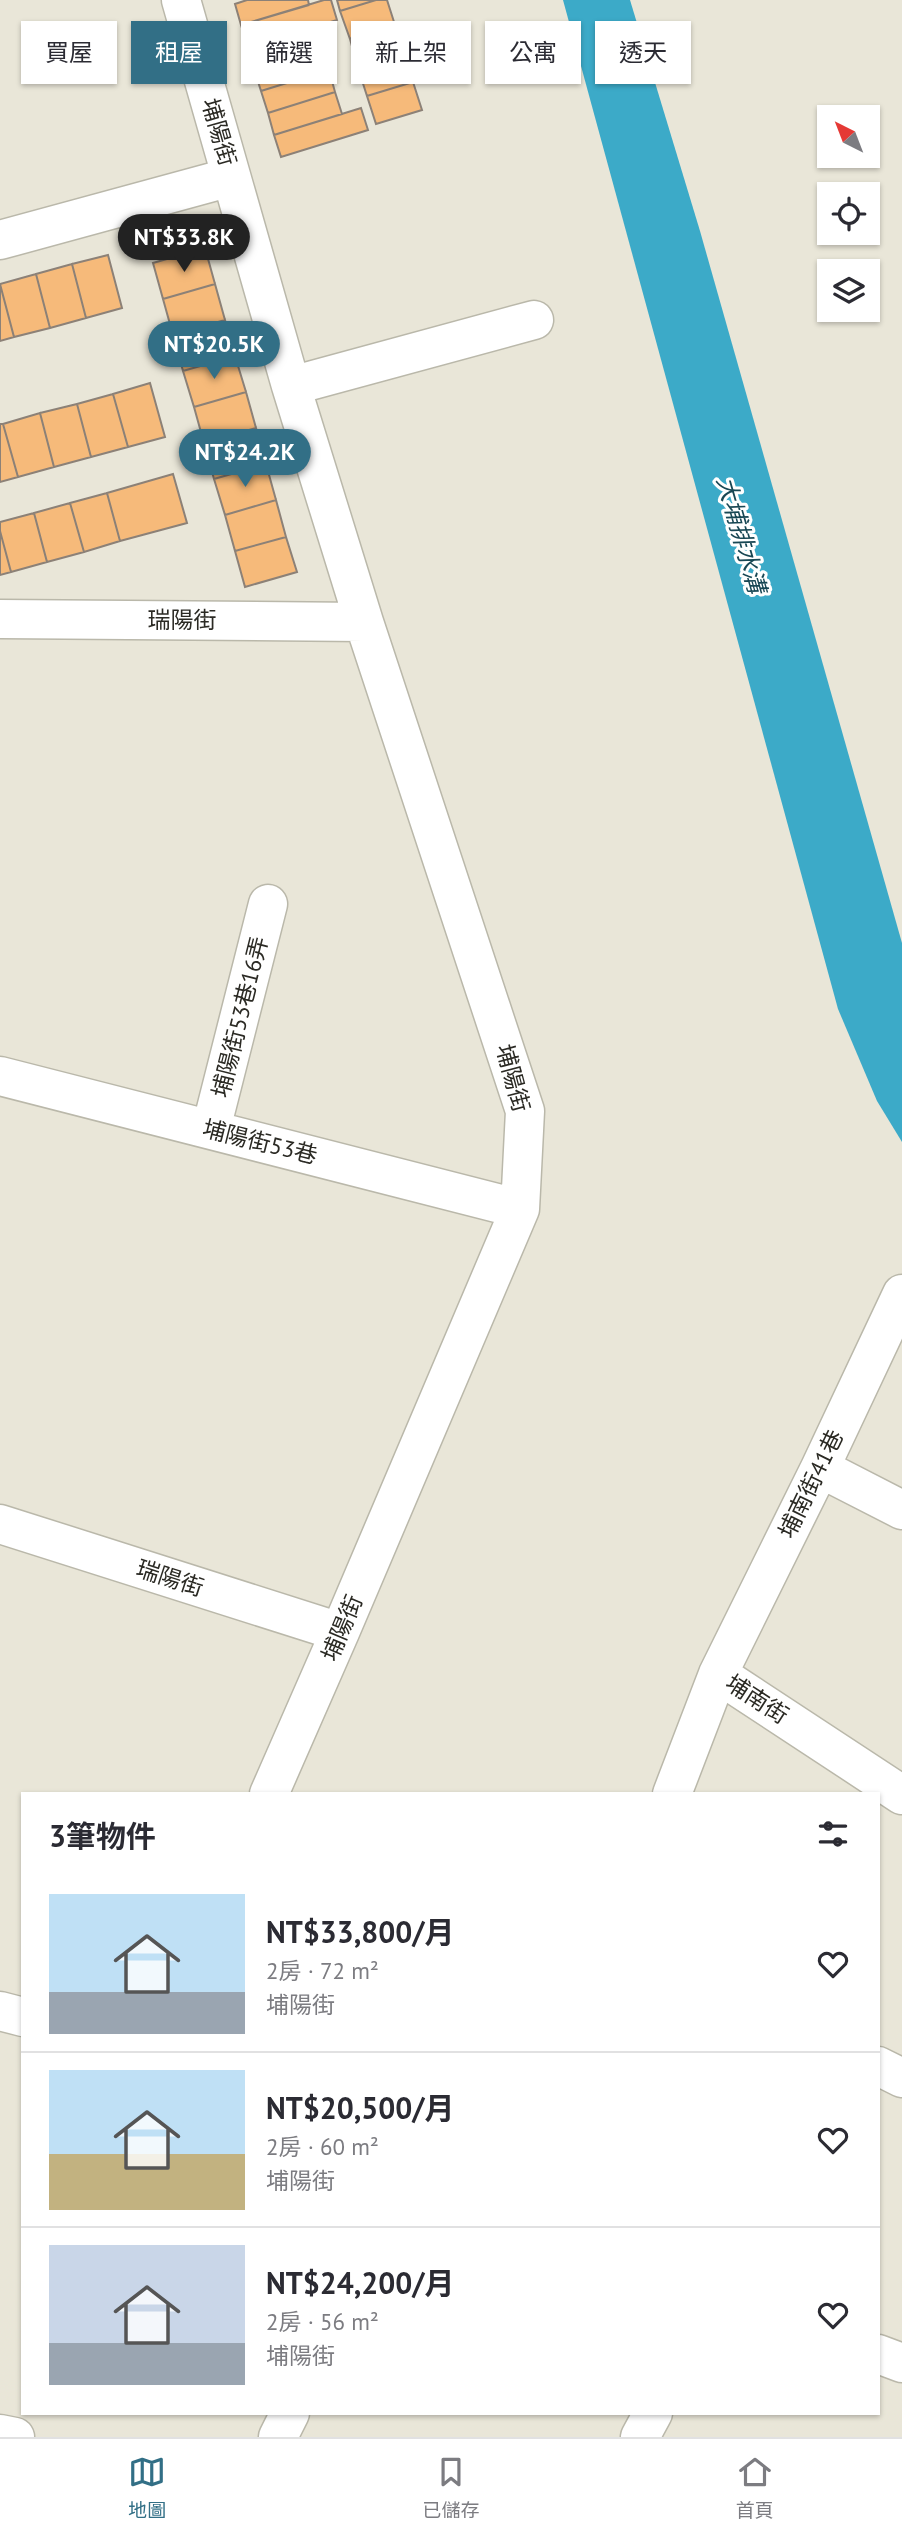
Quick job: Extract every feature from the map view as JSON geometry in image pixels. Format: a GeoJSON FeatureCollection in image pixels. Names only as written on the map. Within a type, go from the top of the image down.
{"type":"FeatureCollection","features":[{"type":"Feature","properties":{"kind":"street","name":"埔陽街"},"geometry":{"type":"LineString","coordinates":[[181,0],[291,386],[364,622],[525,1111],[520,1209],[270,1792]]}},
{"type":"Feature","properties":{"kind":"street"},"geometry":{"type":"LineString","coordinates":[[0,240],[232,177]]}},
{"type":"Feature","properties":{"kind":"street"},"geometry":{"type":"LineString","coordinates":[[291,386],[534,320]]}},
{"type":"Feature","properties":{"kind":"street","name":"瑞陽街"},"geometry":{"type":"LineString","coordinates":[[0,619],[364,622]]}},
{"type":"Feature","properties":{"kind":"street","name":"埔陽街53巷16弄"},"geometry":{"type":"LineString","coordinates":[[211,1129],[268,904]]}},
{"type":"Feature","properties":{"kind":"street","name":"埔陽街53巷"},"geometry":{"type":"LineString","coordinates":[[0,1076],[520,1209]]}},
{"type":"Feature","properties":{"kind":"street","name":"埔南街41巷"},"geometry":{"type":"LineString","coordinates":[[718,1674],[820,1468],[902,1293]]}},
{"type":"Feature","properties":{"kind":"street"},"geometry":{"type":"LineString","coordinates":[[820,1468],[902,1510]]}},
{"type":"Feature","properties":{"kind":"street","name":"瑞陽街"},"geometry":{"type":"LineString","coordinates":[[0,1524],[340,1632]]}},
{"type":"Feature","properties":{"kind":"street","name":"埔南街"},"geometry":{"type":"LineString","coordinates":[[673,1792],[718,1674],[902,1796]]}},
{"type":"Feature","properties":{"kind":"street"},"geometry":{"type":"LineString","coordinates":[[880,2067],[902,2078]]}},
{"type":"Feature","properties":{"kind":"street"},"geometry":{"type":"LineString","coordinates":[[880,2355],[902,2363]]}},
{"type":"Feature","properties":{"kind":"street"},"geometry":{"type":"LineString","coordinates":[[278,2437],[289,2415]]}},
{"type":"Feature","properties":{"kind":"street"},"geometry":{"type":"LineString","coordinates":[[640,2437],[652,2415]]}},
{"type":"Feature","properties":{"kind":"street"},"geometry":{"type":"LineString","coordinates":[[0,2434],[15,2437]]}},
{"type":"Feature","properties":{"kind":"water","name":"大埔排水溝"},"geometry":{"type":"Polygon","coordinates":[[[563,0],[630,0],[636,21],[595,21],[595,84],[655,84],[700,231],[902,943],[902,1142],[877,1101],[838,1009],[581,66],[581,21],[569,21],[563,0]]]}},
{"type":"Feature","properties":{"kind":"building"},"geometry":{"type":"Polygon","coordinates":[[[247,0],[308,0],[309,5],[255,21],[241,21],[241,25],[235,4],[247,0]]]}},
{"type":"Feature","properties":{"kind":"building"},"geometry":{"type":"Polygon","coordinates":[[[324,0],[331,0],[337,20],[334,21],[254,21],[324,0]]]}},
{"type":"Feature","properties":{"kind":"building"},"geometry":{"type":"Polygon","coordinates":[[[337,0],[376,0],[340,11],[337,0]]]}},
{"type":"Feature","properties":{"kind":"building"},"geometry":{"type":"Polygon","coordinates":[[[376,0],[387,0],[394,21],[351,21],[350,39],[340,11],[376,0]]]}},
{"type":"Feature","properties":{"kind":"building"},"geometry":{"type":"Polygon","coordinates":[[[259,84],[284,84],[261,91],[259,84]]]}},
{"type":"Feature","properties":{"kind":"building"},"geometry":{"type":"Polygon","coordinates":[[[284,84],[333,84],[335,92],[268,113],[261,91],[284,84]]]}},
{"type":"Feature","properties":{"kind":"building"},"geometry":{"type":"Polygon","coordinates":[[[363,84],[406,84],[367,96],[363,84]]]}},
{"type":"Feature","properties":{"kind":"building"},"geometry":{"type":"Polygon","coordinates":[[[414,84],[422,110],[376,124],[367,96],[414,84]]]}},
{"type":"Feature","properties":{"kind":"building"},"geometry":{"type":"Polygon","coordinates":[[[335,92],[342,114],[274,135],[268,113],[335,92]]]}},
{"type":"Feature","properties":{"kind":"building"},"geometry":{"type":"Polygon","coordinates":[[[361,108],[368,130],[281,157],[274,135],[361,108]]]}},
{"type":"Feature","properties":{"kind":"building"},"geometry":{"type":"Polygon","coordinates":[[[205,248],[215,284],[163,299],[153,263],[205,248]]]}},
{"type":"Feature","properties":{"kind":"building"},"geometry":{"type":"Polygon","coordinates":[[[108,255],[122,308],[86,318],[72,264],[108,255]]]}},
{"type":"Feature","properties":{"kind":"building"},"geometry":{"type":"Polygon","coordinates":[[[72,264],[86,318],[50,328],[36,274],[72,264]]]}},
{"type":"Feature","properties":{"kind":"building"},"geometry":{"type":"Polygon","coordinates":[[[36,274],[50,328],[14,337],[0,284],[36,274]]]}},
{"type":"Feature","properties":{"kind":"building"},"geometry":{"type":"Polygon","coordinates":[[[0,284],[14,337],[0,341],[0,284]]]}},
{"type":"Feature","properties":{"kind":"building"},"geometry":{"type":"Polygon","coordinates":[[[215,284],[225,320],[173,335],[163,299],[215,284]]]}},
{"type":"Feature","properties":{"kind":"building"},"geometry":{"type":"Polygon","coordinates":[[[225,320],[235,356],[183,371],[173,335],[225,320]]]}},
{"type":"Feature","properties":{"kind":"building"},"geometry":{"type":"Polygon","coordinates":[[[235,356],[246,392],[194,407],[183,371],[235,356]]]}},
{"type":"Feature","properties":{"kind":"building"},"geometry":{"type":"Polygon","coordinates":[[[150,383],[165,437],[128,447],[113,394],[150,383]]]}},
{"type":"Feature","properties":{"kind":"building"},"geometry":{"type":"Polygon","coordinates":[[[246,392],[256,428],[204,443],[194,407],[246,392]]]}},
{"type":"Feature","properties":{"kind":"building"},"geometry":{"type":"Polygon","coordinates":[[[113,394],[128,447],[91,457],[77,404],[113,394]]]}},
{"type":"Feature","properties":{"kind":"building"},"geometry":{"type":"Polygon","coordinates":[[[77,404],[91,457],[54,467],[40,413],[77,404]]]}},
{"type":"Feature","properties":{"kind":"building"},"geometry":{"type":"Polygon","coordinates":[[[40,413],[54,467],[18,477],[3,424],[40,413]]]}},
{"type":"Feature","properties":{"kind":"building"},"geometry":{"type":"Polygon","coordinates":[[[0,424],[3,424],[18,477],[0,482],[0,424]]]}},
{"type":"Feature","properties":{"kind":"building"},"geometry":{"type":"Polygon","coordinates":[[[256,428],[266,464],[214,479],[204,443],[256,428]]]}},
{"type":"Feature","properties":{"kind":"building"},"geometry":{"type":"Polygon","coordinates":[[[266,464],[276,500],[225,515],[214,479],[266,464]]]}},
{"type":"Feature","properties":{"kind":"building"},"geometry":{"type":"Polygon","coordinates":[[[173,474],[187,523],[120,541],[107,493],[173,474]]]}},
{"type":"Feature","properties":{"kind":"building"},"geometry":{"type":"Polygon","coordinates":[[[107,493],[120,541],[84,552],[70,503],[107,493]]]}},
{"type":"Feature","properties":{"kind":"building"},"geometry":{"type":"Polygon","coordinates":[[[276,500],[286,537],[235,551],[225,515],[276,500]]]}},
{"type":"Feature","properties":{"kind":"building"},"geometry":{"type":"Polygon","coordinates":[[[70,503],[84,552],[47,562],[34,513],[70,503]]]}},
{"type":"Feature","properties":{"kind":"building"},"geometry":{"type":"Polygon","coordinates":[[[34,513],[47,562],[11,572],[0,522],[34,513]]]}},
{"type":"Feature","properties":{"kind":"building"},"geometry":{"type":"Polygon","coordinates":[[[0,531],[11,572],[0,575],[0,531]]]}},
{"type":"Feature","properties":{"kind":"building"},"geometry":{"type":"Polygon","coordinates":[[[286,537],[297,572],[245,587],[235,551],[286,537]]]}}]}
